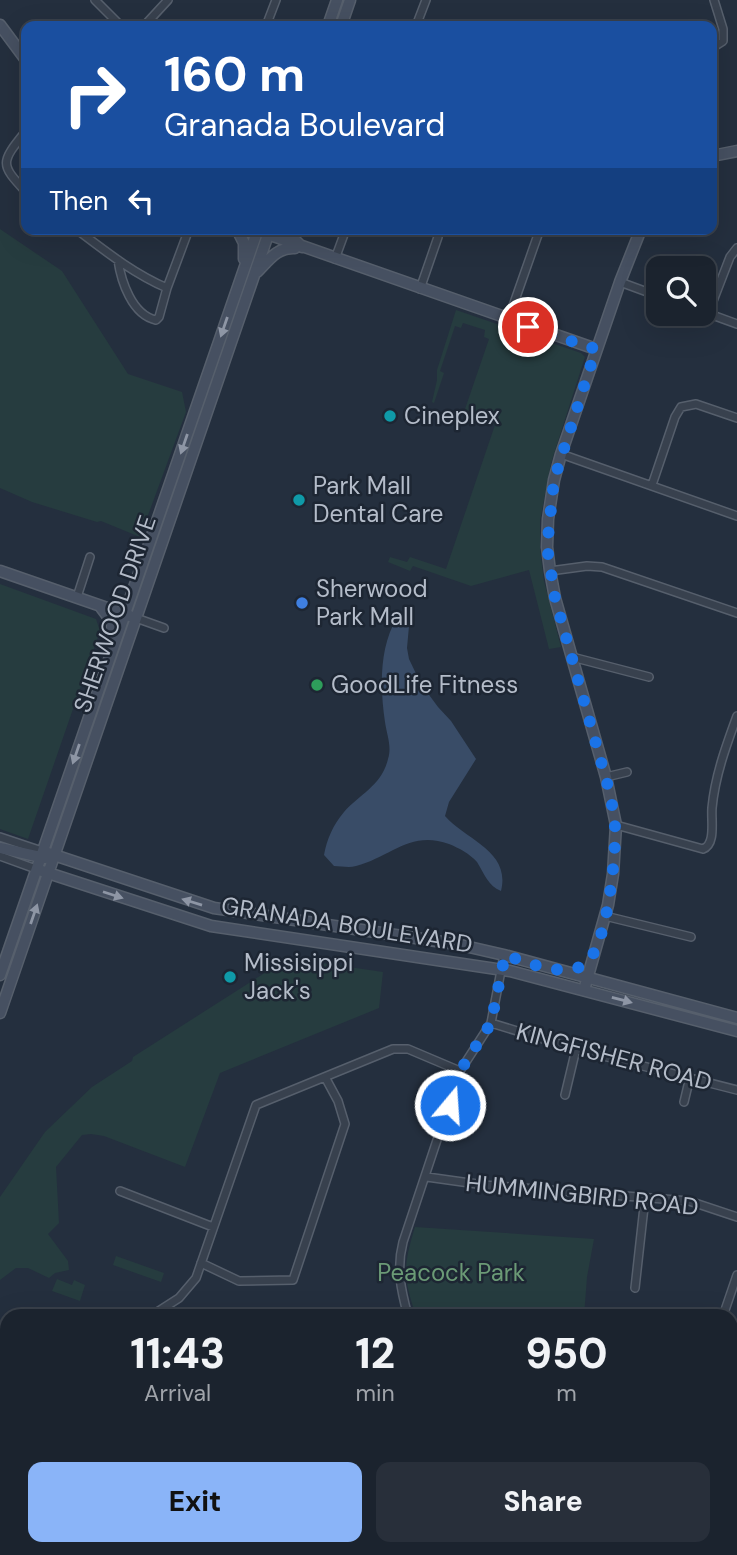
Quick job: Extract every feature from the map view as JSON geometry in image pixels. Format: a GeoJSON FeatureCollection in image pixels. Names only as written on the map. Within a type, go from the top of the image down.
{"type":"FeatureCollection","features":[{"type":"Feature","properties":{"kind":"main road"},"geometry":{"type":"LineString","coordinates":[[330,21],[337,0]]}},
{"type":"Feature","properties":{"kind":"main road"},"geometry":{"type":"LineString","coordinates":[[343,21],[350,0]]}},
{"type":"Feature","properties":{"kind":"main road"},"geometry":{"type":"LineString","coordinates":[[2,32],[21,54]]}},
{"type":"Feature","properties":{"kind":"main road"},"geometry":{"type":"LineString","coordinates":[[717,155],[737,151]]}},
{"type":"Feature","properties":{"kind":"main road"},"geometry":{"type":"LineString","coordinates":[[241,235],[245,247],[242,275]]}},
{"type":"Feature","properties":{"kind":"main road","name":"SHERWOOD DRIVE"},"geometry":{"type":"LineString","coordinates":[[0,975],[242,275],[259,235]]}},
{"type":"Feature","properties":{"kind":"main road","name":"SHERWOOD DRIVE"},"geometry":{"type":"LineString","coordinates":[[1,1008],[255,274],[260,235]]}},
{"type":"Feature","properties":{"kind":"main road"},"geometry":{"type":"LineString","coordinates":[[271,235],[304,249],[596,349]]}},
{"type":"Feature","properties":{"kind":"main road"},"geometry":{"type":"LineString","coordinates":[[290,235],[304,249]]}},
{"type":"Feature","properties":{"kind":"main road"},"geometry":{"type":"LineString","coordinates":[[584,990],[605,916],[613,874],[615,825],[606,777],[555,598],[547,547],[548,519],[561,454],[639,235]]}},
{"type":"Feature","properties":{"kind":"main road"},"geometry":{"type":"LineString","coordinates":[[255,274],[278,251],[284,248],[304,249]]}},
{"type":"Feature","properties":{"kind":"main road"},"geometry":{"type":"LineString","coordinates":[[0,571],[136,618]]}},
{"type":"Feature","properties":{"kind":"main road"},"geometry":{"type":"LineString","coordinates":[[98,604],[112,622],[113,647]]}},
{"type":"Feature","properties":{"kind":"main road"},"geometry":{"type":"LineString","coordinates":[[0,848],[39,859]]}},
{"type":"Feature","properties":{"kind":"main road","name":"GRANADA BOULEVARD"},"geometry":{"type":"LineString","coordinates":[[737,1018],[505,955],[456,944],[214,908],[54,855],[39,859],[48,873],[221,928],[502,969],[737,1031]]}},
{"type":"Feature","properties":{"kind":"main road"},"geometry":{"type":"LineString","coordinates":[[558,970],[579,968],[593,957]]}},
{"type":"Feature","properties":{"kind":"main road"},"geometry":{"type":"LineString","coordinates":[[593,957],[601,974],[615,986]]}},
{"type":"Feature","properties":{"kind":"street"},"geometry":{"type":"LineString","coordinates":[[95,0],[116,21]]}},
{"type":"Feature","properties":{"kind":"street"},"geometry":{"type":"LineString","coordinates":[[149,21],[168,0]]}},
{"type":"Feature","properties":{"kind":"street"},"geometry":{"type":"LineString","coordinates":[[268,21],[276,0]]}},
{"type":"Feature","properties":{"kind":"street"},"geometry":{"type":"LineString","coordinates":[[418,21],[426,0]]}},
{"type":"Feature","properties":{"kind":"street"},"geometry":{"type":"LineString","coordinates":[[714,0],[723,29],[723,41],[717,45]]}},
{"type":"Feature","properties":{"kind":"street"},"geometry":{"type":"LineString","coordinates":[[21,137],[3,159],[2,168],[4,176],[21,188]]}},
{"type":"Feature","properties":{"kind":"street"},"geometry":{"type":"LineString","coordinates":[[84,235],[118,260],[167,288]]}},
{"type":"Feature","properties":{"kind":"street"},"geometry":{"type":"LineString","coordinates":[[118,260],[120,277],[140,313],[156,320],[187,235]]}},
{"type":"Feature","properties":{"kind":"street"},"geometry":{"type":"LineString","coordinates":[[335,259],[344,235]]}},
{"type":"Feature","properties":{"kind":"street"},"geometry":{"type":"LineString","coordinates":[[508,320],[538,235]]}},
{"type":"Feature","properties":{"kind":"street"},"geometry":{"type":"LineString","coordinates":[[420,289],[438,237]]}},
{"type":"Feature","properties":{"kind":"street"},"geometry":{"type":"LineString","coordinates":[[716,290],[730,257],[737,248]]}},
{"type":"Feature","properties":{"kind":"street"},"geometry":{"type":"LineString","coordinates":[[620,282],[646,292]]}},
{"type":"Feature","properties":{"kind":"street"},"geometry":{"type":"LineString","coordinates":[[716,317],[737,324]]}},
{"type":"Feature","properties":{"kind":"street"},"geometry":{"type":"LineString","coordinates":[[652,485],[675,417],[681,407],[696,404],[737,418]]}},
{"type":"Feature","properties":{"kind":"street"},"geometry":{"type":"LineString","coordinates":[[561,454],[737,516]]}},
{"type":"Feature","properties":{"kind":"street"},"geometry":{"type":"LineString","coordinates":[[77,597],[90,557]]}},
{"type":"Feature","properties":{"kind":"street"},"geometry":{"type":"LineString","coordinates":[[550,571],[587,566],[602,567],[737,613]]}},
{"type":"Feature","properties":{"kind":"street"},"geometry":{"type":"LineString","coordinates":[[136,618],[164,628]]}},
{"type":"Feature","properties":{"kind":"street"},"geometry":{"type":"LineString","coordinates":[[572,657],[649,677]]}},
{"type":"Feature","properties":{"kind":"street"},"geometry":{"type":"LineString","coordinates":[[615,825],[703,849],[708,847],[711,842],[712,807],[717,779],[737,716]]}},
{"type":"Feature","properties":{"kind":"street"},"geometry":{"type":"LineString","coordinates":[[606,777],[626,772]]}},
{"type":"Feature","properties":{"kind":"street"},"geometry":{"type":"LineString","coordinates":[[0,837],[39,859]]}},
{"type":"Feature","properties":{"kind":"street"},"geometry":{"type":"LineString","coordinates":[[0,856],[39,859]]}},
{"type":"Feature","properties":{"kind":"street"},"geometry":{"type":"LineString","coordinates":[[605,916],[691,937]]}},
{"type":"Feature","properties":{"kind":"street"},"geometry":{"type":"LineString","coordinates":[[406,1309],[399,1283],[399,1258],[460,1071],[491,1023],[505,955]]}},
{"type":"Feature","properties":{"kind":"street","name":"KINGFISHER ROAD"},"geometry":{"type":"LineString","coordinates":[[491,1023],[576,1049],[737,1090]]}},
{"type":"Feature","properties":{"kind":"street"},"geometry":{"type":"LineString","coordinates":[[162,1309],[179,1298],[196,1278],[256,1105],[393,1049],[403,1048],[460,1071]]}},
{"type":"Feature","properties":{"kind":"street"},"geometry":{"type":"LineString","coordinates":[[565,1095],[576,1049]]}},
{"type":"Feature","properties":{"kind":"street"},"geometry":{"type":"LineString","coordinates":[[201,1263],[239,1281],[293,1280],[345,1124],[338,1101],[325,1077]]}},
{"type":"Feature","properties":{"kind":"street"},"geometry":{"type":"LineString","coordinates":[[684,1102],[690,1077]]}},
{"type":"Feature","properties":{"kind":"street","name":"HUMMINGBIRD ROAD"},"geometry":{"type":"LineString","coordinates":[[426,1177],[484,1185],[689,1202],[737,1217]]}},
{"type":"Feature","properties":{"kind":"street"},"geometry":{"type":"LineString","coordinates":[[120,1191],[213,1227]]}},
{"type":"Feature","properties":{"kind":"street"},"geometry":{"type":"LineString","coordinates":[[635,1288],[645,1198]]}},
{"type":"Feature","properties":{"kind":"street"},"geometry":{"type":"LineString","coordinates":[[725,1309],[737,1275]]}},
{"type":"Feature","properties":{"kind":"green space"},"geometry":{"type":"Polygon","coordinates":[[[0,229],[62,271],[128,374],[182,392],[186,412],[140,537],[101,521],[32,502],[0,488],[0,229]]]}},
{"type":"Feature","properties":{"kind":"green space"},"geometry":{"type":"Polygon","coordinates":[[[456,310],[581,353],[585,357],[551,463],[540,521],[544,581],[561,647],[549,649],[529,570],[471,586],[413,566],[410,571],[388,562],[390,557],[407,562],[410,557],[446,569],[495,425],[459,412],[464,412],[489,339],[484,337],[485,330],[463,323],[461,328],[455,326],[440,371],[444,373],[434,403],[432,402],[437,370],[456,310]]]}},
{"type":"Feature","properties":{"kind":"green space"},"geometry":{"type":"Polygon","coordinates":[[[0,584],[96,619],[100,631],[28,839],[0,829],[0,584]]]}},
{"type":"Feature","properties":{"kind":"green space"},"geometry":{"type":"Polygon","coordinates":[[[288,958],[383,972],[379,1008],[220,1073],[185,1167],[104,1136],[82,1135],[56,1167],[59,1223],[48,1234],[68,1261],[69,1270],[55,1273],[49,1278],[28,1268],[16,1268],[0,1280],[0,1197],[45,1132],[92,1087],[132,1061],[133,1057],[288,958]]]}},
{"type":"Feature","properties":{"kind":"green space","name":"Peacock Park"},"geometry":{"type":"Polygon","coordinates":[[[415,1227],[594,1239],[585,1309],[414,1309],[407,1281],[408,1252],[415,1227]]]}},
{"type":"Feature","properties":{"kind":"green space"},"geometry":{"type":"Polygon","coordinates":[[[116,1256],[164,1273],[161,1282],[113,1265],[116,1256]]]}},
{"type":"Feature","properties":{"kind":"green space"},"geometry":{"type":"Polygon","coordinates":[[[57,1279],[72,1285],[74,1280],[85,1285],[80,1301],[52,1291],[57,1279]]]}},
{"type":"Feature","properties":{"kind":"water"},"geometry":{"type":"Polygon","coordinates":[[[397,618],[405,619],[409,626],[409,659],[421,684],[451,721],[476,759],[449,802],[445,816],[493,856],[502,877],[501,891],[490,883],[471,856],[453,846],[435,841],[412,842],[353,867],[334,866],[324,855],[337,822],[381,776],[388,759],[382,669],[387,642],[397,618]]]}},
{"type":"Feature","properties":{"kind":"place","name":"Cineplex"},"geometry":{"type":"Point","coordinates":[390,416]}},
{"type":"Feature","properties":{"kind":"place","name":"Park Mall Dental Care"},"geometry":{"type":"Point","coordinates":[299,500]}},
{"type":"Feature","properties":{"kind":"place","name":"Sherwood Park Mall"},"geometry":{"type":"Point","coordinates":[302,603]}},
{"type":"Feature","properties":{"kind":"place","name":"GoodLife Fitness"},"geometry":{"type":"Point","coordinates":[317,685]}},
{"type":"Feature","properties":{"kind":"place","name":"Missisippi Jack's"},"geometry":{"type":"Point","coordinates":[230,977]}},
{"type":"Feature","properties":{"kind":"route"},"geometry":{"type":"LineString","coordinates":[[450,1105],[460,1071],[491,1023],[505,955],[558,970],[585,965],[593,957],[613,874],[615,825],[611,797],[555,598],[547,547],[554,480],[596,349],[528,327]]}}]}
